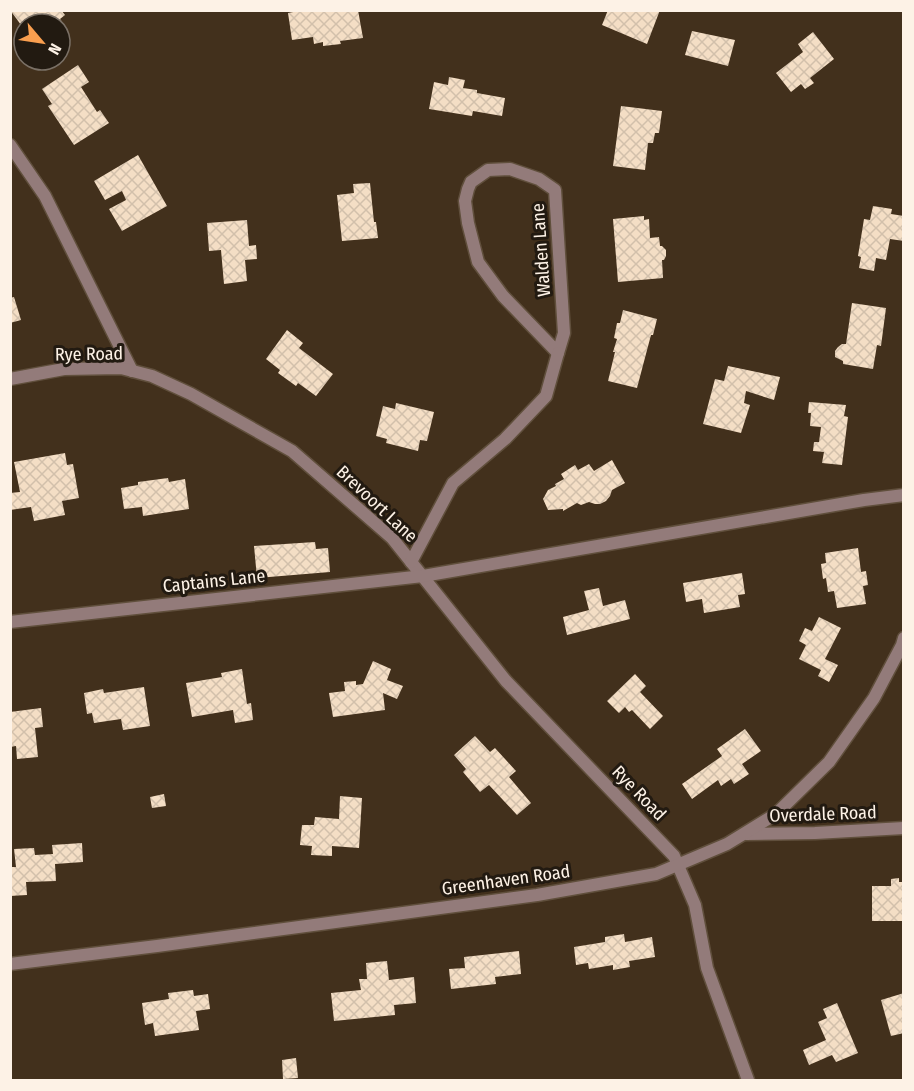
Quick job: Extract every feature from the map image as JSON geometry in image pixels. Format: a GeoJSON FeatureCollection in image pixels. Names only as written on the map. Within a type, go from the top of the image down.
{"type":"FeatureCollection","features":[{"type":"Feature","properties":{"kind":"street"},"geometry":{"type":"LineString","coordinates":[[10,145],[45,196],[132,371]]}},
{"type":"Feature","properties":{"kind":"street","name":"Walden Lane"},"geometry":{"type":"LineString","coordinates":[[411,562],[453,483],[505,440],[546,396],[564,333],[555,190],[539,179],[510,169],[488,170],[471,182],[465,201],[478,262],[503,297],[558,353]]}},
{"type":"Feature","properties":{"kind":"street","name":"Rye Road"},"geometry":{"type":"LineString","coordinates":[[10,379],[64,369],[121,368],[132,371]]}},
{"type":"Feature","properties":{"kind":"street","name":"Brevoort Lane"},"geometry":{"type":"LineString","coordinates":[[132,371],[152,376],[191,394],[292,451],[392,538],[423,576]]}},
{"type":"Feature","properties":{"kind":"street"},"geometry":{"type":"LineString","coordinates":[[423,576],[903,495]]}},
{"type":"Feature","properties":{"kind":"street","name":"Rye Road"},"geometry":{"type":"LineString","coordinates":[[423,576],[506,681],[674,856],[695,905],[707,969],[748,1080]]}},
{"type":"Feature","properties":{"kind":"street","name":"Captains Lane"},"geometry":{"type":"LineString","coordinates":[[10,622],[423,576]]}},
{"type":"Feature","properties":{"kind":"street","name":"Greenhaven Road"},"geometry":{"type":"LineString","coordinates":[[10,964],[537,895],[656,874],[728,844],[776,814],[829,762],[873,699],[902,645],[903,638]]}},
{"type":"Feature","properties":{"kind":"street","name":"Overdale Road"},"geometry":{"type":"LineString","coordinates":[[744,834],[903,828]]}},
{"type":"Feature","properties":{"kind":"building"},"geometry":{"type":"Polygon","coordinates":[[[10,10],[61,10],[63,12],[12,12],[10,10]]]}},
{"type":"Feature","properties":{"kind":"building"},"geometry":{"type":"Polygon","coordinates":[[[304,10],[358,10],[363,38],[323,46],[323,42],[314,44],[313,37],[292,40],[288,13],[304,10]]]}},
{"type":"Feature","properties":{"kind":"building"},"geometry":{"type":"Polygon","coordinates":[[[608,10],[660,10],[647,44],[602,25],[608,10]]]}},
{"type":"Feature","properties":{"kind":"building"},"geometry":{"type":"Polygon","coordinates":[[[692,31],[735,40],[728,66],[685,55],[692,31]]]}},
{"type":"Feature","properties":{"kind":"building"},"geometry":{"type":"Polygon","coordinates":[[[813,32],[834,59],[810,78],[814,83],[805,89],[801,84],[791,92],[776,73],[803,52],[798,44],[813,32]]]}},
{"type":"Feature","properties":{"kind":"building"},"geometry":{"type":"Polygon","coordinates":[[[78,65],[89,82],[81,87],[97,112],[100,110],[109,123],[74,145],[48,106],[52,104],[42,89],[68,72],[72,72],[72,69],[78,65]]]}},
{"type":"Feature","properties":{"kind":"building"},"geometry":{"type":"Polygon","coordinates":[[[449,77],[465,80],[463,88],[505,98],[502,116],[473,111],[472,116],[429,109],[434,82],[448,85],[449,77]]]}},
{"type":"Feature","properties":{"kind":"building"},"geometry":{"type":"Polygon","coordinates":[[[621,106],[662,111],[659,133],[655,133],[653,143],[648,143],[645,170],[613,166],[621,106]]]}},
{"type":"Feature","properties":{"kind":"building"},"geometry":{"type":"Polygon","coordinates":[[[138,155],[167,206],[122,231],[109,209],[126,200],[122,191],[105,200],[94,181],[138,155]]]}},
{"type":"Feature","properties":{"kind":"building"},"geometry":{"type":"Polygon","coordinates":[[[370,183],[378,238],[342,241],[337,195],[354,193],[353,184],[370,183]]]}},
{"type":"Feature","properties":{"kind":"building"},"geometry":{"type":"Polygon","coordinates":[[[873,206],[892,209],[891,214],[904,216],[904,241],[890,239],[886,260],[876,258],[874,271],[859,268],[861,257],[858,256],[864,219],[870,220],[873,206]]]}},
{"type":"Feature","properties":{"kind":"building"},"geometry":{"type":"Polygon","coordinates":[[[644,216],[644,220],[649,219],[650,238],[659,237],[660,246],[666,250],[666,256],[662,260],[663,278],[618,282],[613,219],[644,216]]]}},
{"type":"Feature","properties":{"kind":"building"},"geometry":{"type":"Polygon","coordinates":[[[247,220],[249,246],[256,245],[257,259],[245,260],[247,281],[224,284],[221,250],[209,251],[207,223],[247,220]]]}},
{"type":"Feature","properties":{"kind":"building"},"geometry":{"type":"Polygon","coordinates":[[[14,297],[21,320],[10,323],[10,298],[14,297]]]}},
{"type":"Feature","properties":{"kind":"building"},"geometry":{"type":"Polygon","coordinates":[[[852,303],[886,308],[881,346],[877,345],[873,369],[843,364],[843,361],[835,357],[838,347],[846,344],[852,303]]]}},
{"type":"Feature","properties":{"kind":"building"},"geometry":{"type":"Polygon","coordinates":[[[623,310],[657,319],[637,388],[608,381],[615,352],[613,352],[617,339],[614,338],[617,323],[620,323],[623,310]]]}},
{"type":"Feature","properties":{"kind":"building"},"geometry":{"type":"Polygon","coordinates":[[[287,330],[303,343],[299,348],[333,374],[316,396],[298,383],[296,386],[278,373],[280,370],[266,359],[287,330]]]}},
{"type":"Feature","properties":{"kind":"building"},"geometry":{"type":"Polygon","coordinates":[[[728,366],[780,377],[774,400],[746,391],[744,403],[750,405],[741,433],[703,424],[715,379],[724,381],[728,366]]]}},
{"type":"Feature","properties":{"kind":"building"},"geometry":{"type":"Polygon","coordinates":[[[809,402],[846,405],[844,416],[848,417],[842,465],[822,463],[824,452],[813,451],[814,442],[819,442],[821,427],[810,426],[809,402]]]}},
{"type":"Feature","properties":{"kind":"building"},"geometry":{"type":"Polygon","coordinates":[[[396,403],[434,412],[427,441],[420,440],[418,451],[386,443],[387,439],[376,436],[383,406],[395,409],[396,403]]]}},
{"type":"Feature","properties":{"kind":"building"},"geometry":{"type":"Polygon","coordinates":[[[65,453],[67,465],[73,464],[79,498],[62,501],[65,515],[34,521],[31,507],[10,510],[10,493],[20,492],[14,462],[65,453]]]}},
{"type":"Feature","properties":{"kind":"building"},"geometry":{"type":"Polygon","coordinates":[[[612,460],[625,483],[612,490],[606,501],[600,504],[589,502],[581,505],[577,503],[563,511],[563,509],[548,510],[543,499],[548,490],[564,479],[561,474],[575,465],[578,470],[589,464],[594,471],[612,460]]]}},
{"type":"Feature","properties":{"kind":"building"},"geometry":{"type":"Polygon","coordinates":[[[168,478],[169,482],[185,479],[189,509],[143,516],[142,507],[124,509],[121,488],[138,485],[138,482],[168,478]]]}},
{"type":"Feature","properties":{"kind":"building"},"geometry":{"type":"Polygon","coordinates":[[[315,542],[316,549],[328,548],[330,572],[257,578],[254,546],[315,542]]]}},
{"type":"Feature","properties":{"kind":"building"},"geometry":{"type":"Polygon","coordinates":[[[858,548],[861,572],[866,571],[868,585],[863,586],[866,604],[837,608],[834,591],[828,592],[826,578],[823,579],[821,564],[826,563],[825,553],[858,548]]]}},
{"type":"Feature","properties":{"kind":"building"},"geometry":{"type":"Polygon","coordinates":[[[742,573],[745,594],[738,595],[740,607],[704,613],[702,599],[686,602],[683,583],[742,573]]]}},
{"type":"Feature","properties":{"kind":"building"},"geometry":{"type":"Polygon","coordinates":[[[599,588],[603,606],[625,600],[630,619],[567,635],[563,617],[589,610],[584,591],[599,588]]]}},
{"type":"Feature","properties":{"kind":"building"},"geometry":{"type":"Polygon","coordinates":[[[819,617],[841,628],[825,659],[838,665],[829,682],[818,676],[821,670],[799,659],[806,645],[799,641],[805,628],[812,631],[819,617]]]}},
{"type":"Feature","properties":{"kind":"building"},"geometry":{"type":"Polygon","coordinates":[[[373,661],[391,669],[387,680],[403,686],[397,699],[383,693],[385,710],[333,717],[329,693],[345,691],[344,682],[356,681],[356,685],[363,684],[373,661]]]}},
{"type":"Feature","properties":{"kind":"building"},"geometry":{"type":"Polygon","coordinates":[[[242,669],[247,704],[251,703],[253,720],[235,723],[233,710],[192,717],[186,683],[222,677],[221,673],[242,669]]]}},
{"type":"Feature","properties":{"kind":"building"},"geometry":{"type":"Polygon","coordinates":[[[635,674],[646,686],[640,692],[663,716],[650,729],[632,710],[629,712],[625,707],[619,713],[607,701],[635,674]]]}},
{"type":"Feature","properties":{"kind":"building"},"geometry":{"type":"Polygon","coordinates":[[[144,687],[150,726],[123,730],[121,719],[94,723],[92,713],[87,714],[84,693],[103,689],[104,693],[144,687]]]}},
{"type":"Feature","properties":{"kind":"building"},"geometry":{"type":"Polygon","coordinates":[[[41,708],[43,727],[35,728],[38,757],[17,759],[16,746],[10,747],[10,712],[41,708]]]}},
{"type":"Feature","properties":{"kind":"building"},"geometry":{"type":"Polygon","coordinates":[[[745,729],[761,751],[742,764],[749,774],[734,784],[731,779],[721,786],[718,780],[692,799],[682,784],[722,756],[717,749],[745,729]]]}},
{"type":"Feature","properties":{"kind":"building"},"geometry":{"type":"Polygon","coordinates":[[[475,736],[490,752],[495,748],[516,771],[509,777],[531,803],[517,815],[489,785],[480,792],[463,772],[466,769],[454,755],[475,736]]]}},
{"type":"Feature","properties":{"kind":"building"},"geometry":{"type":"Polygon","coordinates":[[[164,794],[166,806],[152,808],[150,797],[164,794]]]}},
{"type":"Feature","properties":{"kind":"building"},"geometry":{"type":"Polygon","coordinates":[[[340,796],[362,798],[359,848],[332,846],[332,856],[311,855],[312,846],[300,845],[302,825],[314,825],[315,817],[339,819],[340,796]]]}},
{"type":"Feature","properties":{"kind":"building"},"geometry":{"type":"Polygon","coordinates":[[[82,843],[83,862],[55,864],[56,881],[26,882],[27,895],[10,896],[10,867],[16,867],[14,849],[34,848],[35,855],[53,854],[52,845],[82,843]]]}},
{"type":"Feature","properties":{"kind":"building"},"geometry":{"type":"Polygon","coordinates":[[[899,878],[899,882],[904,882],[904,921],[872,921],[872,886],[891,886],[891,879],[899,878]]]}},
{"type":"Feature","properties":{"kind":"building"},"geometry":{"type":"Polygon","coordinates":[[[624,934],[625,942],[652,937],[655,957],[629,961],[630,967],[613,970],[613,965],[589,969],[588,963],[576,965],[574,947],[605,942],[605,937],[624,934]]]}},
{"type":"Feature","properties":{"kind":"building"},"geometry":{"type":"Polygon","coordinates":[[[519,951],[521,974],[495,977],[496,984],[451,989],[449,969],[465,968],[464,957],[519,951]]]}},
{"type":"Feature","properties":{"kind":"building"},"geometry":{"type":"Polygon","coordinates":[[[387,961],[389,980],[414,977],[416,1003],[394,1005],[395,1015],[334,1021],[331,993],[361,990],[359,979],[367,979],[366,963],[387,961]]]}},
{"type":"Feature","properties":{"kind":"building"},"geometry":{"type":"Polygon","coordinates":[[[193,990],[194,996],[208,994],[210,1009],[196,1011],[199,1030],[155,1036],[153,1023],[145,1025],[142,1003],[169,999],[168,993],[193,990]]]}},
{"type":"Feature","properties":{"kind":"building"},"geometry":{"type":"Polygon","coordinates":[[[904,993],[904,1033],[891,1036],[881,1000],[904,993]]]}},
{"type":"Feature","properties":{"kind":"building"},"geometry":{"type":"Polygon","coordinates":[[[837,1003],[858,1053],[836,1062],[832,1055],[809,1065],[803,1050],[826,1040],[818,1022],[827,1018],[823,1009],[837,1003]]]}},
{"type":"Feature","properties":{"kind":"building"},"geometry":{"type":"Polygon","coordinates":[[[296,1058],[298,1078],[283,1079],[282,1060],[296,1058]]]}}]}
